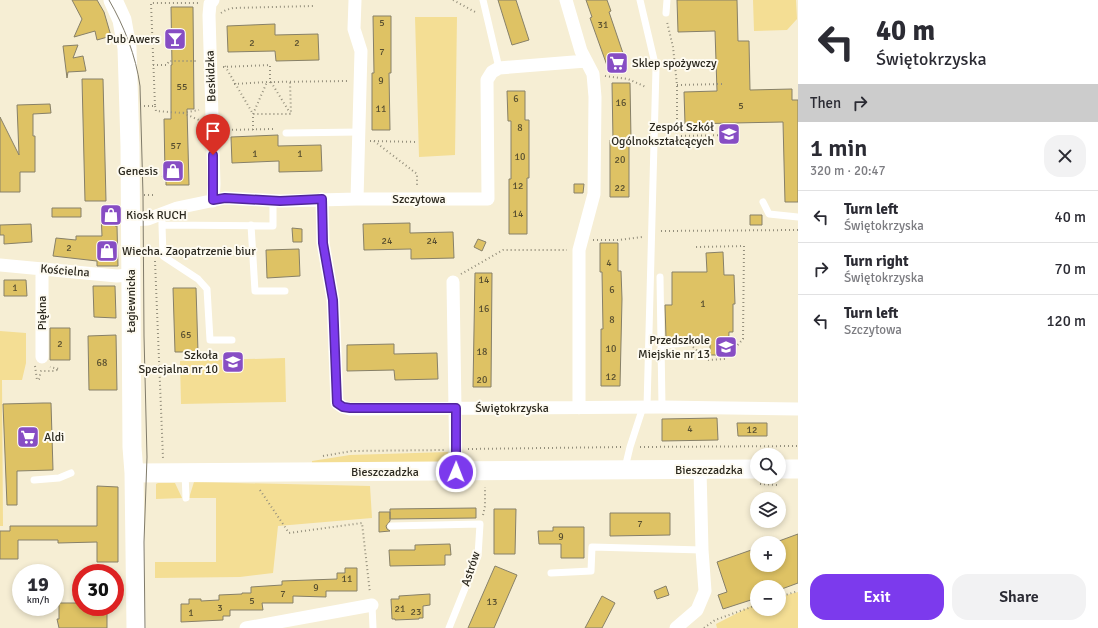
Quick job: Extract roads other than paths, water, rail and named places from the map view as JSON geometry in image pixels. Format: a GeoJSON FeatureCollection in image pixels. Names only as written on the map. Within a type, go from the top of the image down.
{"type":"FeatureCollection","features":[{"type":"Feature","properties":{"kind":"street","name":"Łagiewnicka"},"geometry":{"type":"LineString","coordinates":[[113,0],[122,20],[127,48],[136,628]]}},
{"type":"Feature","properties":{"kind":"street"},"geometry":{"type":"LineString","coordinates":[[355,0],[354,29],[361,51],[357,198]]}},
{"type":"Feature","properties":{"kind":"street"},"geometry":{"type":"LineString","coordinates":[[566,0],[581,51],[593,74],[595,104],[594,194],[579,250],[579,408]]}},
{"type":"Feature","properties":{"kind":"street","name":"Beskidzka"},"geometry":{"type":"LineString","coordinates":[[212,2],[209,15],[212,107],[216,128],[213,200]]}},
{"type":"Feature","properties":{"kind":"street"},"geometry":{"type":"LineString","coordinates":[[499,68],[586,61]]}},
{"type":"Feature","properties":{"kind":"street","name":"Szczytowa"},"geometry":{"type":"LineString","coordinates":[[130,220],[162,220],[176,208],[225,198],[273,200],[357,198],[488,199],[487,80],[492,72],[499,68]]}},
{"type":"Feature","properties":{"kind":"street","name":"Świętokrzyska"},"geometry":{"type":"LineString","coordinates":[[322,199],[323,243],[333,300],[337,403],[343,407],[662,407],[798,409]]}},
{"type":"Feature","properties":{"kind":"street","name":"Kościelna"},"geometry":{"type":"LineString","coordinates":[[0,265],[117,276],[130,275]]}},
{"type":"Feature","properties":{"kind":"street","name":"Piękna"},"geometry":{"type":"LineString","coordinates":[[42,268],[42,357]]}},
{"type":"Feature","properties":{"kind":"street"},"geometry":{"type":"LineString","coordinates":[[456,472],[457,281]]}},
{"type":"Feature","properties":{"kind":"street"},"geometry":{"type":"LineString","coordinates":[[786,469],[798,468]]}},
{"type":"Feature","properties":{"kind":"street","name":"Bieszczadzka"},"geometry":{"type":"LineString","coordinates":[[134,473],[750,469]]}},
{"type":"Feature","properties":{"kind":"street"},"geometry":{"type":"LineString","coordinates":[[676,628],[697,610],[705,591],[702,550],[700,470]]}},
{"type":"Feature","properties":{"kind":"street"},"geometry":{"type":"LineString","coordinates":[[246,628],[372,605]]}},
{"type":"Feature","properties":{"kind":"lane"},"geometry":{"type":"LineString","coordinates":[[483,0],[499,68]]}},
{"type":"Feature","properties":{"kind":"lane"},"geometry":{"type":"LineString","coordinates":[[624,470],[630,447],[645,407],[652,234],[656,68],[640,0]]}},
{"type":"Feature","properties":{"kind":"lane"},"geometry":{"type":"LineString","coordinates":[[666,13],[667,0]]}},
{"type":"Feature","properties":{"kind":"lane"},"geometry":{"type":"LineString","coordinates":[[286,133],[359,137]]}},
{"type":"Feature","properties":{"kind":"lane"},"geometry":{"type":"LineString","coordinates":[[232,340],[210,340],[207,289],[198,279],[163,256],[162,220],[273,226],[273,200]]}},
{"type":"Feature","properties":{"kind":"lane"},"geometry":{"type":"LineString","coordinates":[[763,202],[769,214],[798,217]]}},
{"type":"Feature","properties":{"kind":"lane"},"geometry":{"type":"LineString","coordinates":[[251,225],[255,292],[285,291]]}},
{"type":"Feature","properties":{"kind":"lane"},"geometry":{"type":"LineString","coordinates":[[660,277],[662,407]]}},
{"type":"Feature","properties":{"kind":"lane"},"geometry":{"type":"LineString","coordinates":[[661,345],[686,343]]}},
{"type":"Feature","properties":{"kind":"lane"},"geometry":{"type":"LineString","coordinates":[[34,480],[59,478],[71,473]]}},
{"type":"Feature","properties":{"kind":"lane"},"geometry":{"type":"LineString","coordinates":[[185,473],[186,498]]}},
{"type":"Feature","properties":{"kind":"lane","name":"Astrów"},"geometry":{"type":"LineString","coordinates":[[391,526],[480,524],[478,556],[449,628]]}},
{"type":"Feature","properties":{"kind":"lane"},"geometry":{"type":"LineString","coordinates":[[551,573],[591,571],[592,547],[702,550]]}},
{"type":"Feature","properties":{"kind":"lane"},"geometry":{"type":"LineString","coordinates":[[372,605],[372,628]]}},
{"type":"Feature","properties":{"kind":"tram line"},"geometry":{"type":"LineString","coordinates":[[109,0],[120,20],[129,42],[136,64],[140,86],[147,457],[144,542],[145,628]]}},
{"type":"Feature","properties":{"kind":"place","name":"Pub Awers"},"geometry":{"type":"Point","coordinates":[175,39]}},
{"type":"Feature","properties":{"kind":"place","name":"Sklep spożywczy"},"geometry":{"type":"Point","coordinates":[617,63]}},
{"type":"Feature","properties":{"kind":"place","name":"Zespół Szkół Ogólnokształcących"},"geometry":{"type":"Point","coordinates":[729,134]}},
{"type":"Feature","properties":{"kind":"place","name":"Genesis"},"geometry":{"type":"Point","coordinates":[173,171]}},
{"type":"Feature","properties":{"kind":"place","name":"Kiosk RUCH"},"geometry":{"type":"Point","coordinates":[111,215]}},
{"type":"Feature","properties":{"kind":"place","name":"Wiecha. Zaopatrzenie biur"},"geometry":{"type":"Point","coordinates":[107,251]}},
{"type":"Feature","properties":{"kind":"place","name":"Przedszkole Miejskie nr 13"},"geometry":{"type":"Point","coordinates":[726,347]}},
{"type":"Feature","properties":{"kind":"place","name":"Szkoła Specjalna nr 10"},"geometry":{"type":"Point","coordinates":[233,362]}},
{"type":"Feature","properties":{"kind":"place","name":"Aldi"},"geometry":{"type":"Point","coordinates":[28,437]}}]}
